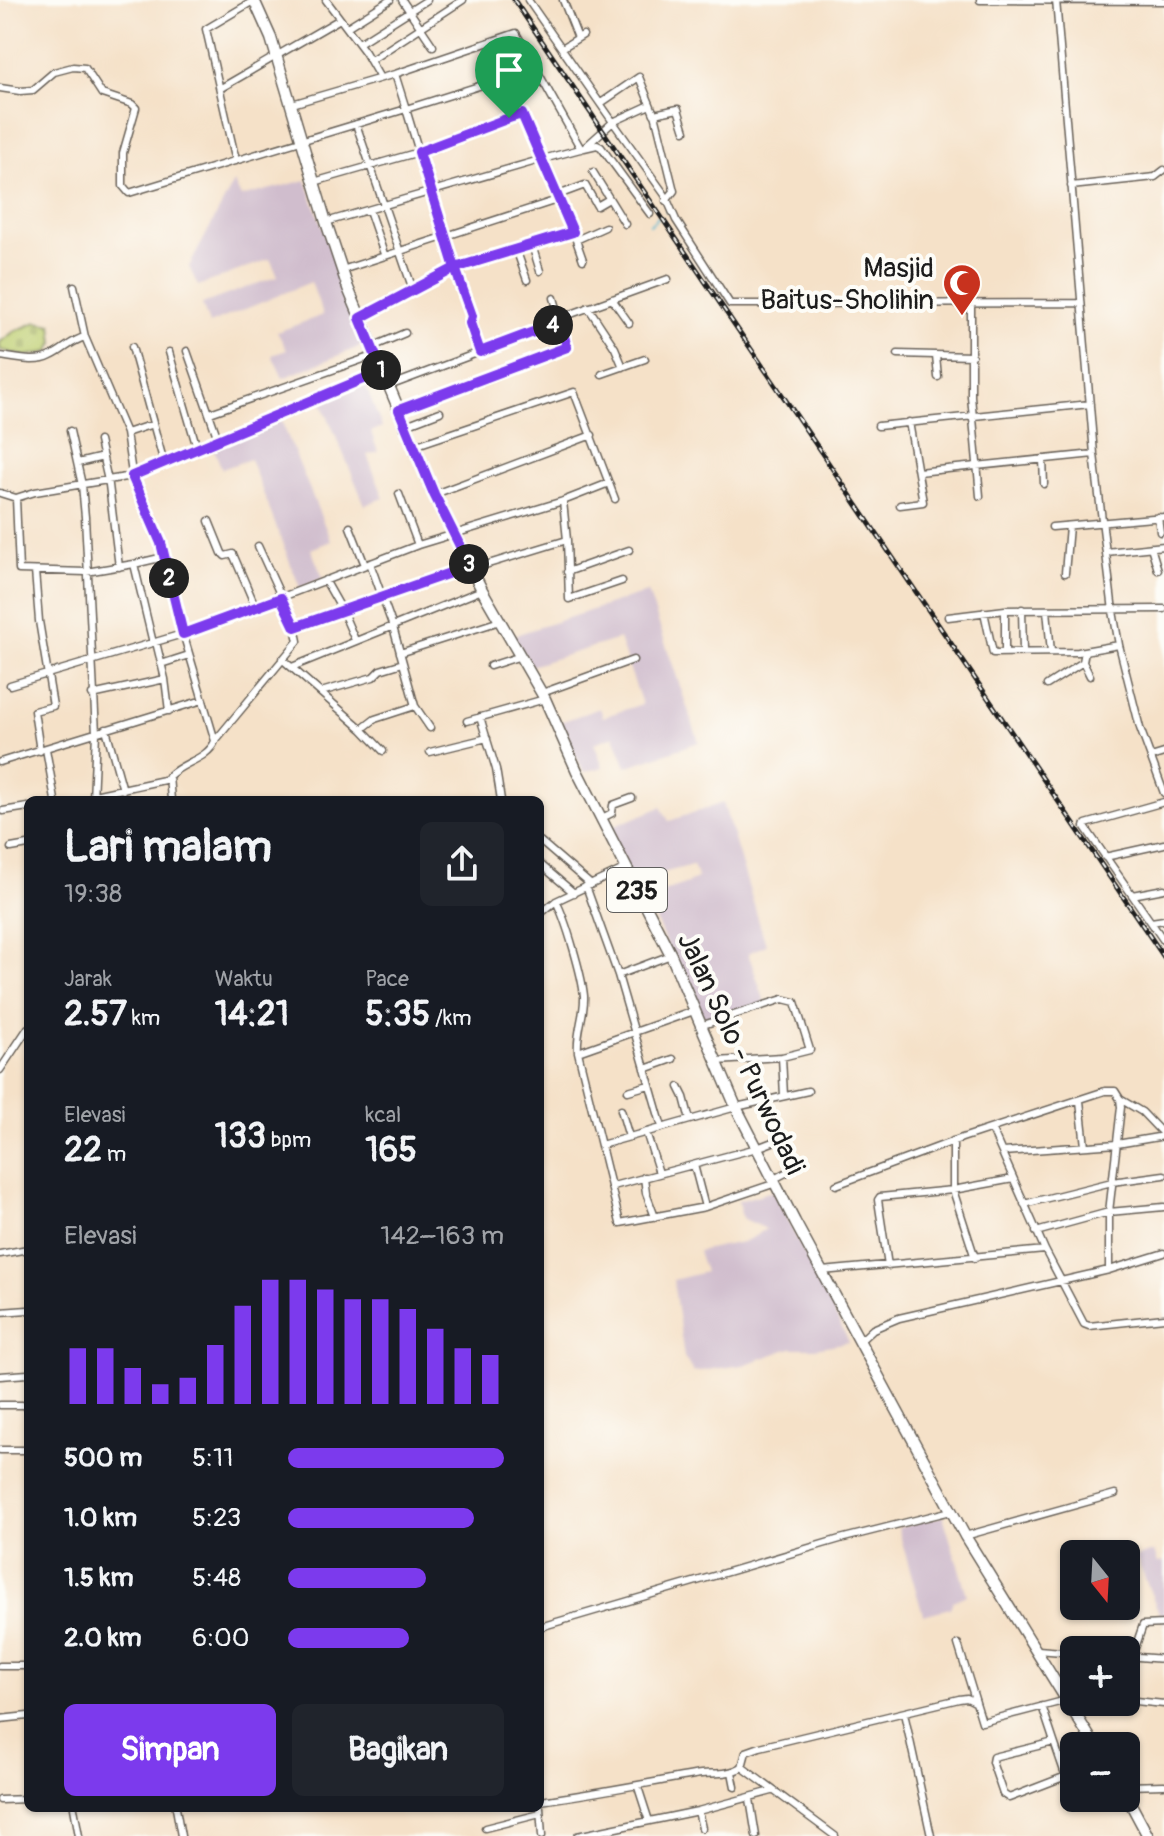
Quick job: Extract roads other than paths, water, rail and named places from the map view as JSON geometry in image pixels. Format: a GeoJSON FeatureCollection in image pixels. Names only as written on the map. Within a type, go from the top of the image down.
{"type":"FeatureCollection","features":[{"type":"Feature","properties":{"kind":"main road","name":"Jalan Solo - Purwodadi"},"geometry":{"type":"LineString","coordinates":[[254,0],[292,104],[342,270],[434,494],[482,590],[544,696],[601,819],[671,955],[715,1061],[757,1148],[965,1536],[1000,1596],[1060,1684]]}},
{"type":"Feature","properties":{"kind":"main road"},"geometry":{"type":"LineString","coordinates":[[1135,1812],[1148,1836]]}},
{"type":"Feature","properties":{"kind":"street"},"geometry":{"type":"LineString","coordinates":[[236,161],[206,29],[254,0]]}},
{"type":"Feature","properties":{"kind":"street"},"geometry":{"type":"LineString","coordinates":[[326,0],[371,60],[380,78]]}},
{"type":"Feature","properties":{"kind":"street"},"geometry":{"type":"LineString","coordinates":[[347,27],[390,0]]}},
{"type":"Feature","properties":{"kind":"street"},"geometry":{"type":"LineString","coordinates":[[402,0],[433,46]]}},
{"type":"Feature","properties":{"kind":"street"},"geometry":{"type":"LineString","coordinates":[[359,43],[427,0]]}},
{"type":"Feature","properties":{"kind":"street"},"geometry":{"type":"LineString","coordinates":[[371,60],[463,0]]}},
{"type":"Feature","properties":{"kind":"street"},"geometry":{"type":"LineString","coordinates":[[528,0],[654,179],[688,240],[732,305],[1081,303]]}},
{"type":"Feature","properties":{"kind":"street"},"geometry":{"type":"LineString","coordinates":[[562,48],[580,36],[563,0]]}},
{"type":"Feature","properties":{"kind":"street"},"geometry":{"type":"LineString","coordinates":[[980,0],[1164,1]]}},
{"type":"Feature","properties":{"kind":"street"},"geometry":{"type":"LineString","coordinates":[[1056,1],[1094,454],[1113,611],[1119,645],[1164,793]]}},
{"type":"Feature","properties":{"kind":"street"},"geometry":{"type":"LineString","coordinates":[[221,88],[340,19]]}},
{"type":"Feature","properties":{"kind":"street"},"geometry":{"type":"LineString","coordinates":[[292,104],[395,74],[515,33],[583,148]]}},
{"type":"Feature","properties":{"kind":"street"},"geometry":{"type":"LineString","coordinates":[[0,88],[33,90],[54,72],[73,67],[85,68],[102,94],[132,104],[136,108],[123,153],[123,186],[129,193],[536,68]]}},
{"type":"Feature","properties":{"kind":"street"},"geometry":{"type":"LineString","coordinates":[[395,74],[472,316],[470,323],[480,352]]}},
{"type":"Feature","properties":{"kind":"street"},"geometry":{"type":"LineString","coordinates":[[505,76],[543,159],[583,260]]}},
{"type":"Feature","properties":{"kind":"street"},"geometry":{"type":"LineString","coordinates":[[601,103],[639,77],[655,114],[674,191],[666,201]]}},
{"type":"Feature","properties":{"kind":"street"},"geometry":{"type":"LineString","coordinates":[[583,148],[613,122],[650,105]]}},
{"type":"Feature","properties":{"kind":"street"},"geometry":{"type":"LineString","coordinates":[[655,114],[678,109],[685,131]]}},
{"type":"Feature","properties":{"kind":"street"},"geometry":{"type":"LineString","coordinates":[[313,182],[419,152],[522,114]]}},
{"type":"Feature","properties":{"kind":"street"},"geometry":{"type":"LineString","coordinates":[[356,124],[413,290]]}},
{"type":"Feature","properties":{"kind":"street"},"geometry":{"type":"LineString","coordinates":[[326,222],[597,145],[650,214]]}},
{"type":"Feature","properties":{"kind":"street"},"geometry":{"type":"LineString","coordinates":[[1071,186],[1155,177],[1164,170]]}},
{"type":"Feature","properties":{"kind":"street"},"geometry":{"type":"LineString","coordinates":[[593,172],[625,224]]}},
{"type":"Feature","properties":{"kind":"street"},"geometry":{"type":"LineString","coordinates":[[342,270],[559,197],[585,185],[597,206],[609,199]]}},
{"type":"Feature","properties":{"kind":"street"},"geometry":{"type":"LineString","coordinates":[[369,210],[384,254]]}},
{"type":"Feature","properties":{"kind":"street"},"geometry":{"type":"LineString","coordinates":[[576,240],[605,227]]}},
{"type":"Feature","properties":{"kind":"street"},"geometry":{"type":"LineString","coordinates":[[360,318],[455,268],[573,232]]}},
{"type":"Feature","properties":{"kind":"street"},"geometry":{"type":"LineString","coordinates":[[532,245],[540,271]]}},
{"type":"Feature","properties":{"kind":"street"},"geometry":{"type":"LineString","coordinates":[[516,249],[527,280]]}},
{"type":"Feature","properties":{"kind":"street"},"geometry":{"type":"LineString","coordinates":[[389,386],[588,307],[668,279]]}},
{"type":"Feature","properties":{"kind":"street"},"geometry":{"type":"LineString","coordinates":[[74,286],[85,337],[126,433],[132,476],[164,557],[215,741]]}},
{"type":"Feature","properties":{"kind":"street"},"geometry":{"type":"LineString","coordinates":[[399,410],[567,347],[554,298]]}},
{"type":"Feature","properties":{"kind":"street"},"geometry":{"type":"LineString","coordinates":[[612,299],[629,323]]}},
{"type":"Feature","properties":{"kind":"street"},"geometry":{"type":"LineString","coordinates":[[971,304],[971,396],[980,496]]}},
{"type":"Feature","properties":{"kind":"street"},"geometry":{"type":"LineString","coordinates":[[588,307],[615,348],[623,367]]}},
{"type":"Feature","properties":{"kind":"street"},"geometry":{"type":"LineString","coordinates":[[210,413],[374,351],[405,333]]}},
{"type":"Feature","properties":{"kind":"street"},"geometry":{"type":"LineString","coordinates":[[0,356],[33,360],[48,358],[85,337]]}},
{"type":"Feature","properties":{"kind":"street"},"geometry":{"type":"LineString","coordinates":[[132,347],[164,463]]}},
{"type":"Feature","properties":{"kind":"street"},"geometry":{"type":"LineString","coordinates":[[187,351],[218,439]]}},
{"type":"Feature","properties":{"kind":"street"},"geometry":{"type":"LineString","coordinates":[[169,352],[197,448]]}},
{"type":"Feature","properties":{"kind":"street"},"geometry":{"type":"LineString","coordinates":[[898,354],[972,356]]}},
{"type":"Feature","properties":{"kind":"street"},"geometry":{"type":"LineString","coordinates":[[936,356],[938,377]]}},
{"type":"Feature","properties":{"kind":"street"},"geometry":{"type":"LineString","coordinates":[[602,374],[645,359]]}},
{"type":"Feature","properties":{"kind":"street"},"geometry":{"type":"LineString","coordinates":[[0,493],[16,498],[132,476],[382,371]]}},
{"type":"Feature","properties":{"kind":"street"},"geometry":{"type":"LineString","coordinates":[[414,446],[574,392],[615,499]]}},
{"type":"Feature","properties":{"kind":"street"},"geometry":{"type":"LineString","coordinates":[[878,426],[1090,404]]}},
{"type":"Feature","properties":{"kind":"street"},"geometry":{"type":"LineString","coordinates":[[406,425],[440,412]]}},
{"type":"Feature","properties":{"kind":"street"},"geometry":{"type":"LineString","coordinates":[[900,505],[923,502],[909,422]]}},
{"type":"Feature","properties":{"kind":"street"},"geometry":{"type":"LineString","coordinates":[[126,433],[153,424]]}},
{"type":"Feature","properties":{"kind":"street"},"geometry":{"type":"LineString","coordinates":[[70,431],[82,485],[96,733],[94,796]]}},
{"type":"Feature","properties":{"kind":"street"},"geometry":{"type":"LineString","coordinates":[[434,494],[592,435]]}},
{"type":"Feature","properties":{"kind":"street"},"geometry":{"type":"LineString","coordinates":[[99,441],[108,480],[119,567]]}},
{"type":"Feature","properties":{"kind":"street"},"geometry":{"type":"LineString","coordinates":[[918,472],[1094,454]]}},
{"type":"Feature","properties":{"kind":"street"},"geometry":{"type":"LineString","coordinates":[[78,463],[103,457]]}},
{"type":"Feature","properties":{"kind":"street"},"geometry":{"type":"LineString","coordinates":[[1043,459],[1044,484]]}},
{"type":"Feature","properties":{"kind":"street"},"geometry":{"type":"LineString","coordinates":[[10,685],[183,634],[418,545],[563,501],[609,483]]}},
{"type":"Feature","properties":{"kind":"street"},"geometry":{"type":"LineString","coordinates":[[399,494],[418,545]]}},
{"type":"Feature","properties":{"kind":"street"},"geometry":{"type":"LineString","coordinates":[[16,498],[18,568],[21,571],[86,572],[164,557]]}},
{"type":"Feature","properties":{"kind":"street"},"geometry":{"type":"LineString","coordinates":[[563,501],[569,599],[622,581]]}},
{"type":"Feature","properties":{"kind":"street"},"geometry":{"type":"LineString","coordinates":[[1052,527],[1161,517],[1160,532]]}},
{"type":"Feature","properties":{"kind":"street"},"geometry":{"type":"LineString","coordinates":[[209,521],[224,555],[233,554],[256,608]]}},
{"type":"Feature","properties":{"kind":"street"},"geometry":{"type":"LineString","coordinates":[[1065,573],[1069,526]]}},
{"type":"Feature","properties":{"kind":"street"},"geometry":{"type":"LineString","coordinates":[[350,527],[383,597],[415,706],[430,728]]}},
{"type":"Feature","properties":{"kind":"street"},"geometry":{"type":"LineString","coordinates":[[295,627],[471,567],[567,540]]}},
{"type":"Feature","properties":{"kind":"street"},"geometry":{"type":"LineString","coordinates":[[171,796],[169,776],[179,766],[199,758],[212,748],[298,641],[295,627],[258,546]]}},
{"type":"Feature","properties":{"kind":"street"},"geometry":{"type":"LineString","coordinates":[[1106,552],[1164,546]]}},
{"type":"Feature","properties":{"kind":"street"},"geometry":{"type":"LineString","coordinates":[[1151,547],[1158,570]]}},
{"type":"Feature","properties":{"kind":"street"},"geometry":{"type":"LineString","coordinates":[[567,572],[629,550]]}},
{"type":"Feature","properties":{"kind":"street"},"geometry":{"type":"LineString","coordinates":[[134,564],[172,711],[179,719]]}},
{"type":"Feature","properties":{"kind":"street"},"geometry":{"type":"LineString","coordinates":[[35,571],[39,621],[53,706],[34,711],[54,796]]}},
{"type":"Feature","properties":{"kind":"street"},"geometry":{"type":"LineString","coordinates":[[325,580],[355,640]]}},
{"type":"Feature","properties":{"kind":"street"},"geometry":{"type":"LineString","coordinates":[[292,667],[482,590]]}},
{"type":"Feature","properties":{"kind":"street"},"geometry":{"type":"LineString","coordinates":[[948,617],[1022,609],[1164,609]]}},
{"type":"Feature","properties":{"kind":"street"},"geometry":{"type":"LineString","coordinates":[[1022,609],[1023,651]]}},
{"type":"Feature","properties":{"kind":"street"},"geometry":{"type":"LineString","coordinates":[[1005,610],[1005,652]]}},
{"type":"Feature","properties":{"kind":"street"},"geometry":{"type":"LineString","coordinates":[[1047,610],[1051,652]]}},
{"type":"Feature","properties":{"kind":"street"},"geometry":{"type":"LineString","coordinates":[[984,612],[992,652],[1085,651],[1119,645]]}},
{"type":"Feature","properties":{"kind":"street"},"geometry":{"type":"LineString","coordinates":[[400,653],[500,621]]}},
{"type":"Feature","properties":{"kind":"street"},"geometry":{"type":"LineString","coordinates":[[1085,651],[1083,662],[1090,676]]}},
{"type":"Feature","properties":{"kind":"street"},"geometry":{"type":"LineString","coordinates":[[161,664],[189,655]]}},
{"type":"Feature","properties":{"kind":"street"},"geometry":{"type":"LineString","coordinates":[[490,666],[521,656]]}},
{"type":"Feature","properties":{"kind":"street"},"geometry":{"type":"LineString","coordinates":[[282,659],[383,751]]}},
{"type":"Feature","properties":{"kind":"street"},"geometry":{"type":"LineString","coordinates":[[467,721],[544,696],[633,660]]}},
{"type":"Feature","properties":{"kind":"street"},"geometry":{"type":"LineString","coordinates":[[1047,685],[1083,662]]}},
{"type":"Feature","properties":{"kind":"street"},"geometry":{"type":"LineString","coordinates":[[321,692],[373,677],[380,670],[403,663]]}},
{"type":"Feature","properties":{"kind":"street"},"geometry":{"type":"LineString","coordinates":[[92,695],[165,679]]}},
{"type":"Feature","properties":{"kind":"street"},"geometry":{"type":"LineString","coordinates":[[0,762],[203,700]]}},
{"type":"Feature","properties":{"kind":"street"},"geometry":{"type":"LineString","coordinates":[[362,729],[375,719],[415,706]]}},
{"type":"Feature","properties":{"kind":"street"},"geometry":{"type":"LineString","coordinates":[[480,717],[496,769],[500,796]]}},
{"type":"Feature","properties":{"kind":"street"},"geometry":{"type":"LineString","coordinates":[[106,729],[123,790]]}},
{"type":"Feature","properties":{"kind":"street"},"geometry":{"type":"LineString","coordinates":[[430,752],[487,738]]}},
{"type":"Feature","properties":{"kind":"street"},"geometry":{"type":"LineString","coordinates":[[1151,757],[1164,753]]}},
{"type":"Feature","properties":{"kind":"street"},"geometry":{"type":"LineString","coordinates":[[101,796],[169,779]]}},
{"type":"Feature","properties":{"kind":"street"},"geometry":{"type":"LineString","coordinates":[[601,819],[612,813],[613,805],[632,798]]}},
{"type":"Feature","properties":{"kind":"street"},"geometry":{"type":"LineString","coordinates":[[1164,802],[1086,824],[1085,827],[1164,941]]}},
{"type":"Feature","properties":{"kind":"street"},"geometry":{"type":"LineString","coordinates":[[3,811],[24,808]]}},
{"type":"Feature","properties":{"kind":"street"},"geometry":{"type":"LineString","coordinates":[[1105,857],[1164,844]]}},
{"type":"Feature","properties":{"kind":"street"},"geometry":{"type":"LineString","coordinates":[[544,845],[588,885],[662,1127]]}},
{"type":"Feature","properties":{"kind":"street"},"geometry":{"type":"LineString","coordinates":[[11,848],[24,846]]}},
{"type":"Feature","properties":{"kind":"street"},"geometry":{"type":"LineString","coordinates":[[544,867],[574,893]]}},
{"type":"Feature","properties":{"kind":"street"},"geometry":{"type":"LineString","coordinates":[[544,911],[556,901],[626,868]]}},
{"type":"Feature","properties":{"kind":"street"},"geometry":{"type":"LineString","coordinates":[[1132,895],[1164,889]]}},
{"type":"Feature","properties":{"kind":"street"},"geometry":{"type":"LineString","coordinates":[[556,901],[571,941],[584,994],[577,1029],[578,1052],[620,1223],[705,1207],[775,1181],[799,1166]]}},
{"type":"Feature","properties":{"kind":"street"},"geometry":{"type":"LineString","coordinates":[[1151,922],[1164,920]]}},
{"type":"Feature","properties":{"kind":"street"},"geometry":{"type":"LineString","coordinates":[[618,975],[671,955]]}},
{"type":"Feature","properties":{"kind":"street"},"geometry":{"type":"LineString","coordinates":[[700,1026],[789,999],[795,1002],[810,1049],[805,1053],[715,1061]]}},
{"type":"Feature","properties":{"kind":"street"},"geometry":{"type":"LineString","coordinates":[[578,1052],[694,1011]]}},
{"type":"Feature","properties":{"kind":"street"},"geometry":{"type":"LineString","coordinates":[[0,1070],[24,1034]]}},
{"type":"Feature","properties":{"kind":"street"},"geometry":{"type":"LineString","coordinates":[[782,1057],[784,1096]]}},
{"type":"Feature","properties":{"kind":"street"},"geometry":{"type":"LineString","coordinates":[[645,1069],[673,1059]]}},
{"type":"Feature","properties":{"kind":"street"},"geometry":{"type":"LineString","coordinates":[[628,1091],[649,1085]]}},
{"type":"Feature","properties":{"kind":"street"},"geometry":{"type":"LineString","coordinates":[[679,1087],[690,1120]]}},
{"type":"Feature","properties":{"kind":"street"},"geometry":{"type":"LineString","coordinates":[[836,1185],[953,1141],[1110,1090],[1142,1112],[1164,1135]]}},
{"type":"Feature","properties":{"kind":"street"},"geometry":{"type":"LineString","coordinates":[[601,1145],[736,1107],[808,1091]]}},
{"type":"Feature","properties":{"kind":"street"},"geometry":{"type":"LineString","coordinates":[[1109,1270],[1109,1212],[1120,1099]]}},
{"type":"Feature","properties":{"kind":"street"},"geometry":{"type":"LineString","coordinates":[[1080,1101],[1085,1146]]}},
{"type":"Feature","properties":{"kind":"street"},"geometry":{"type":"LineString","coordinates":[[621,1110],[629,1137]]}},
{"type":"Feature","properties":{"kind":"street"},"geometry":{"type":"LineString","coordinates":[[992,1130],[1036,1232],[1086,1326],[1164,1318]]}},
{"type":"Feature","properties":{"kind":"street"},"geometry":{"type":"LineString","coordinates":[[646,1132],[659,1173]]}},
{"type":"Feature","properties":{"kind":"street"},"geometry":{"type":"LineString","coordinates":[[1003,1152],[1117,1144],[1164,1135]]}},
{"type":"Feature","properties":{"kind":"street"},"geometry":{"type":"LineString","coordinates":[[613,1186],[757,1148],[783,1138]]}},
{"type":"Feature","properties":{"kind":"street"},"geometry":{"type":"LineString","coordinates":[[953,1141],[953,1190],[975,1258]]}},
{"type":"Feature","properties":{"kind":"street"},"geometry":{"type":"LineString","coordinates":[[694,1165],[705,1207]]}},
{"type":"Feature","properties":{"kind":"street"},"geometry":{"type":"LineString","coordinates":[[1024,1204],[1112,1182],[1164,1175]]}},
{"type":"Feature","properties":{"kind":"street"},"geometry":{"type":"LineString","coordinates":[[644,1177],[655,1217]]}},
{"type":"Feature","properties":{"kind":"street"},"geometry":{"type":"LineString","coordinates":[[888,1266],[879,1198],[953,1190],[1013,1179]]}},
{"type":"Feature","properties":{"kind":"street"},"geometry":{"type":"LineString","coordinates":[[1036,1232],[1109,1212],[1164,1207]]}},
{"type":"Feature","properties":{"kind":"street"},"geometry":{"type":"LineString","coordinates":[[0,1254],[24,1250]]}},
{"type":"Feature","properties":{"kind":"street"},"geometry":{"type":"LineString","coordinates":[[822,1271],[1045,1250]]}},
{"type":"Feature","properties":{"kind":"street"},"geometry":{"type":"LineString","coordinates":[[860,1341],[890,1320],[1109,1270],[1164,1253]]}},
{"type":"Feature","properties":{"kind":"street"},"geometry":{"type":"LineString","coordinates":[[0,1312],[24,1310]]}},
{"type":"Feature","properties":{"kind":"street"},"geometry":{"type":"LineString","coordinates":[[0,1376],[24,1374]]}},
{"type":"Feature","properties":{"kind":"street"},"geometry":{"type":"LineString","coordinates":[[0,1405],[24,1405]]}},
{"type":"Feature","properties":{"kind":"street"},"geometry":{"type":"LineString","coordinates":[[0,1450],[24,1450]]}},
{"type":"Feature","properties":{"kind":"street"},"geometry":{"type":"LineString","coordinates":[[965,1536],[1115,1494]]}},
{"type":"Feature","properties":{"kind":"street"},"geometry":{"type":"LineString","coordinates":[[544,1626],[840,1539],[951,1511]]}},
{"type":"Feature","properties":{"kind":"street"},"geometry":{"type":"LineString","coordinates":[[1138,1636],[1143,1625],[1164,1624]]}},
{"type":"Feature","properties":{"kind":"street"},"geometry":{"type":"LineString","coordinates":[[958,1644],[980,1719],[985,1722],[1060,1699]]}},
{"type":"Feature","properties":{"kind":"street"},"geometry":{"type":"LineString","coordinates":[[1038,1650],[1060,1652]]}},
{"type":"Feature","properties":{"kind":"street"},"geometry":{"type":"LineString","coordinates":[[1140,1657],[1164,1659]]}},
{"type":"Feature","properties":{"kind":"street"},"geometry":{"type":"LineString","coordinates":[[0,1666],[24,1666]]}},
{"type":"Feature","properties":{"kind":"street"},"geometry":{"type":"LineString","coordinates":[[544,1800],[638,1787],[698,1774],[732,1772],[742,1767],[748,1751],[959,1699],[967,1698],[975,1702]]}},
{"type":"Feature","properties":{"kind":"street"},"geometry":{"type":"LineString","coordinates":[[1140,1701],[1164,1704]]}},
{"type":"Feature","properties":{"kind":"street"},"geometry":{"type":"LineString","coordinates":[[1042,1706],[1060,1760]]}},
{"type":"Feature","properties":{"kind":"street"},"geometry":{"type":"LineString","coordinates":[[904,1713],[931,1836]]}},
{"type":"Feature","properties":{"kind":"street"},"geometry":{"type":"LineString","coordinates":[[0,1719],[24,1716]]}},
{"type":"Feature","properties":{"kind":"street"},"geometry":{"type":"LineString","coordinates":[[1054,1742],[993,1757],[1003,1794],[1009,1798],[1060,1779]]}},
{"type":"Feature","properties":{"kind":"street"},"geometry":{"type":"LineString","coordinates":[[742,1767],[835,1836]]}},
{"type":"Feature","properties":{"kind":"street"},"geometry":{"type":"LineString","coordinates":[[732,1772],[735,1787]]}},
{"type":"Feature","properties":{"kind":"street"},"geometry":{"type":"LineString","coordinates":[[1140,1786],[1164,1785]]}},
{"type":"Feature","properties":{"kind":"street"},"geometry":{"type":"LineString","coordinates":[[638,1787],[649,1821]]}},
{"type":"Feature","properties":{"kind":"street"},"geometry":{"type":"LineString","coordinates":[[577,1836],[750,1799],[772,1791]]}},
{"type":"Feature","properties":{"kind":"street"},"geometry":{"type":"LineString","coordinates":[[0,1800],[24,1799]]}},
{"type":"Feature","properties":{"kind":"street"},"geometry":{"type":"LineString","coordinates":[[750,1799],[756,1836]]}},
{"type":"Feature","properties":{"kind":"street"},"geometry":{"type":"LineString","coordinates":[[698,1811],[702,1828]]}},
{"type":"Feature","properties":{"kind":"street"},"geometry":{"type":"LineString","coordinates":[[75,1812],[79,1836]]}},
{"type":"Feature","properties":{"kind":"street"},"geometry":{"type":"LineString","coordinates":[[177,1812],[181,1836]]}},
{"type":"Feature","properties":{"kind":"street"},"geometry":{"type":"LineString","coordinates":[[485,1828],[537,1812]]}},
{"type":"Feature","properties":{"kind":"street"},"geometry":{"type":"LineString","coordinates":[[540,1812],[542,1836]]}},
{"type":"Feature","properties":{"kind":"street"},"geometry":{"type":"LineString","coordinates":[[625,1825],[627,1836]]}},
{"type":"Feature","properties":{"kind":"waterway"},"geometry":{"type":"LineString","coordinates":[[650,225],[658,217]]}},
{"type":"Feature","properties":{"kind":"railway"},"geometry":{"type":"LineString","coordinates":[[514,0],[1164,957]]}},
{"type":"Feature","properties":{"kind":"place","name":"Masjid Baitus-Sholihin"},"geometry":{"type":"Point","coordinates":[962,317]}}]}
